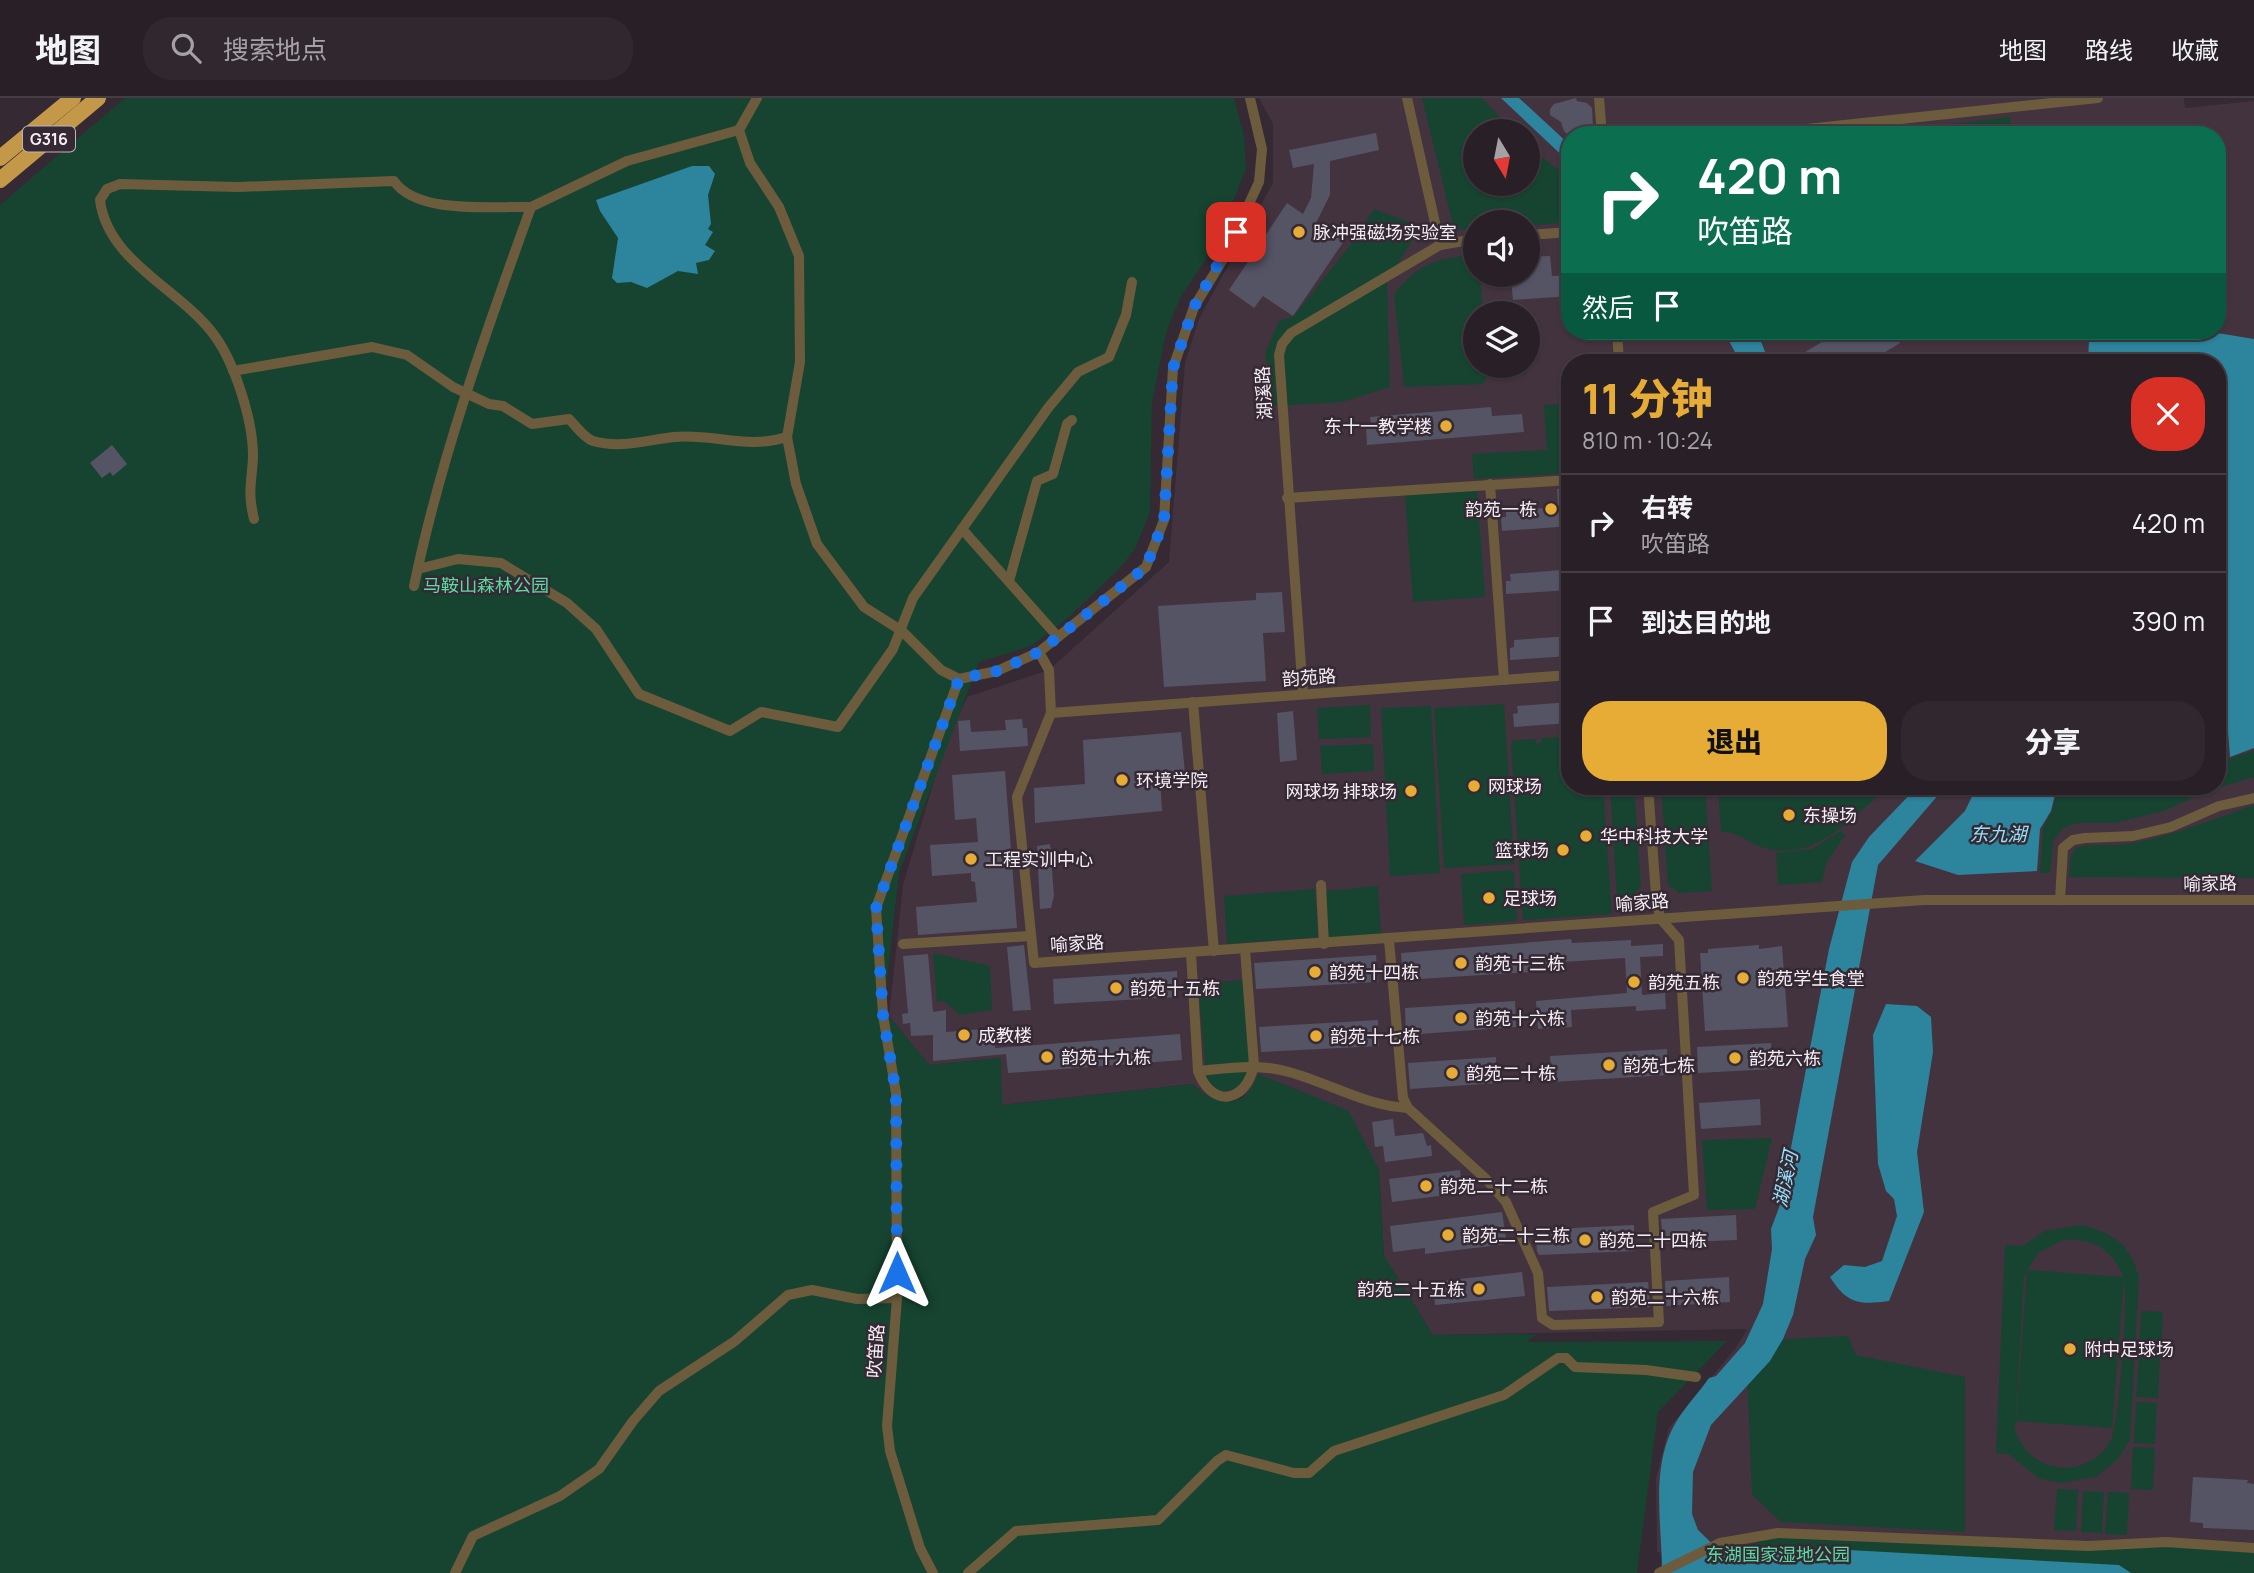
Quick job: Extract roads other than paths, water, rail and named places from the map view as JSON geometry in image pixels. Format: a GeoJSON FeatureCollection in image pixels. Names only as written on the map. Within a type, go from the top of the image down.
{"type":"FeatureCollection","features":[{"type":"Feature","properties":{"kind":"highway","name":"G316"},"geometry":{"type":"LineString","coordinates":[[0,158],[73,98]]}},
{"type":"Feature","properties":{"kind":"highway","name":"G316"},"geometry":{"type":"LineString","coordinates":[[0,180],[98,98]]}},
{"type":"Feature","properties":{"kind":"street"},"geometry":{"type":"LineString","coordinates":[[254,519],[248,495],[253,457],[252,436],[233,371],[212,332],[118,245],[101,212],[100,200],[107,189],[120,184],[238,187],[394,181],[401,192],[421,202],[531,207],[627,160],[739,130],[757,98]]}},
{"type":"Feature","properties":{"kind":"street"},"geometry":{"type":"LineString","coordinates":[[739,130],[750,163],[779,207],[799,256],[800,362],[788,437],[796,484],[817,544],[864,607],[902,631],[941,670],[959,679],[997,671],[1039,652],[1146,567],[1164,520],[1173,368],[1194,307],[1225,256],[1259,182],[1262,149],[1250,98]]}},
{"type":"Feature","properties":{"kind":"street"},"geometry":{"type":"LineString","coordinates":[[1407,98],[1440,245],[1463,241]]}},
{"type":"Feature","properties":{"kind":"street"},"geometry":{"type":"LineString","coordinates":[[1599,98],[1601,126]]}},
{"type":"Feature","properties":{"kind":"street"},"geometry":{"type":"LineString","coordinates":[[1835,126],[2098,98]]}},
{"type":"Feature","properties":{"kind":"street"},"geometry":{"type":"LineString","coordinates":[[414,586],[465,393],[531,207]]}},
{"type":"Feature","properties":{"kind":"street"},"geometry":{"type":"LineString","coordinates":[[1540,234],[1561,233]]}},
{"type":"Feature","properties":{"kind":"street","name":"湖溪路"},"geometry":{"type":"LineString","coordinates":[[1303,694],[1287,498],[1279,355],[1282,344],[1291,333],[1440,245]]}},
{"type":"Feature","properties":{"kind":"street"},"geometry":{"type":"LineString","coordinates":[[418,569],[458,559],[501,563],[567,603],[596,629],[639,694],[730,732],[761,712],[838,727],[902,631],[913,598],[962,528],[1070,381],[1078,372],[1109,357],[1126,315],[1132,282]]}},
{"type":"Feature","properties":{"kind":"street"},"geometry":{"type":"LineString","coordinates":[[233,371],[372,347],[407,355],[465,393],[489,404],[503,406],[533,424],[569,419],[589,440],[607,444],[635,444],[676,437],[764,444],[788,437]]}},
{"type":"Feature","properties":{"kind":"street"},"geometry":{"type":"LineString","coordinates":[[1009,581],[1037,481],[1054,474],[1067,424],[1072,420]]}},
{"type":"Feature","properties":{"kind":"street"},"geometry":{"type":"LineString","coordinates":[[1287,498],[1561,480]]}},
{"type":"Feature","properties":{"kind":"street"},"geometry":{"type":"LineString","coordinates":[[1490,484],[1504,680]]}},
{"type":"Feature","properties":{"kind":"street"},"geometry":{"type":"LineString","coordinates":[[962,528],[1058,636]]}},
{"type":"Feature","properties":{"kind":"street"},"geometry":{"type":"LineString","coordinates":[[903,944],[1030,936],[1017,797],[1051,713],[1049,670],[1039,652]]}},
{"type":"Feature","properties":{"kind":"street","name":"韵苑路"},"geometry":{"type":"LineString","coordinates":[[1051,713],[1561,676]]}},
{"type":"Feature","properties":{"kind":"street","name":"吹笛路"},"geometry":{"type":"LineString","coordinates":[[933,1573],[920,1548],[890,1451],[887,1426],[897,1298],[896,1093],[883,1015],[876,908],[959,679]]}},
{"type":"Feature","properties":{"kind":"street"},"geometry":{"type":"LineString","coordinates":[[1193,702],[1214,951]]}},
{"type":"Feature","properties":{"kind":"street"},"geometry":{"type":"LineString","coordinates":[[1389,940],[1403,1098],[1408,1108],[1486,1179],[1506,1202],[1538,1273],[1542,1318],[1553,1325],[1659,1322],[1653,1212],[1694,1195],[1679,940],[1660,918],[1649,795]]}},
{"type":"Feature","properties":{"kind":"street"},"geometry":{"type":"LineString","coordinates":[[2060,900],[2063,848],[2073,840],[2133,836],[2171,827],[2219,806],[2254,798]]}},
{"type":"Feature","properties":{"kind":"street"},"geometry":{"type":"LineString","coordinates":[[1321,886],[1324,944]]}},
{"type":"Feature","properties":{"kind":"street","name":"喻家路"},"geometry":{"type":"LineString","coordinates":[[1030,936],[1034,963],[1389,940],[1821,905],[2060,900],[2254,900]]}},
{"type":"Feature","properties":{"kind":"street"},"geometry":{"type":"LineString","coordinates":[[1191,953],[1198,1071],[1203,1086],[1214,1095],[1227,1097],[1246,1087],[1251,1081],[1254,1065],[1245,949]]}},
{"type":"Feature","properties":{"kind":"street"},"geometry":{"type":"LineString","coordinates":[[1198,1071],[1254,1065],[1289,1072],[1387,1107],[1408,1108]]}},
{"type":"Feature","properties":{"kind":"street"},"geometry":{"type":"LineString","coordinates":[[455,1573],[473,1536],[560,1496],[599,1469],[633,1421],[659,1391],[735,1341],[788,1295],[812,1290],[857,1299],[897,1298]]}},
{"type":"Feature","properties":{"kind":"street"},"geometry":{"type":"LineString","coordinates":[[968,1573],[1016,1531],[1158,1520],[1226,1455],[1294,1473],[1309,1473],[1334,1451],[1504,1395],[1558,1358],[1566,1358],[1575,1367],[1646,1370],[1696,1377]]}},
{"type":"Feature","properties":{"kind":"street"},"geometry":{"type":"LineString","coordinates":[[1659,1573],[1720,1543],[1778,1533],[2088,1546],[2166,1542],[2254,1548]]}},
{"type":"Feature","properties":{"kind":"water"},"geometry":{"type":"Polygon","coordinates":[[[1501,98],[1519,98],[1561,137],[1561,155],[1540,135],[1540,119],[1523,119],[1501,98]]]}},
{"type":"Feature","properties":{"kind":"water"},"geometry":{"type":"Polygon","coordinates":[[[692,166],[709,166],[715,174],[708,195],[711,224],[708,229],[713,232],[705,245],[715,251],[709,260],[696,263],[698,274],[678,271],[647,288],[631,282],[617,283],[612,278],[618,238],[596,200],[692,166]]]}},
{"type":"Feature","properties":{"kind":"water"},"geometry":{"type":"Polygon","coordinates":[[[2226,334],[2254,339],[2254,748],[2230,757],[2226,727],[2226,354],[2088,354],[2089,340],[2226,340],[2226,334]]]}},
{"type":"Feature","properties":{"kind":"water"},"geometry":{"type":"Polygon","coordinates":[[[1729,340],[1760,340],[1766,354],[1736,354],[1729,340]]]}},
{"type":"Feature","properties":{"kind":"water","name":"湖溪河"},"geometry":{"type":"Polygon","coordinates":[[[1909,795],[1938,795],[1878,865],[1813,1217],[1816,1235],[1805,1259],[1793,1315],[1783,1339],[1770,1361],[1711,1425],[1693,1472],[1692,1514],[1698,1530],[1727,1558],[1768,1550],[1831,1549],[2119,1565],[2131,1573],[1662,1573],[1659,1490],[1665,1450],[1671,1431],[1685,1409],[1709,1378],[1716,1376],[1745,1343],[1763,1304],[1772,1249],[1771,1229],[1780,1205],[1829,949],[1852,862],[1869,837],[1909,795]]]}},
{"type":"Feature","properties":{"kind":"water","name":"东九湖"},"geometry":{"type":"Polygon","coordinates":[[[1973,795],[2055,795],[2051,811],[2040,829],[2037,871],[1958,875],[1915,861],[1965,811],[1973,795]]]}},
{"type":"Feature","properties":{"kind":"water"},"geometry":{"type":"Polygon","coordinates":[[[1886,1004],[1917,1006],[1931,1017],[1933,1052],[1917,1152],[1924,1212],[1889,1301],[1870,1303],[1848,1298],[1830,1277],[1844,1265],[1865,1267],[1882,1261],[1897,1216],[1894,1199],[1886,1191],[1878,1164],[1873,1035],[1886,1004]]]}},
{"type":"Feature","properties":{"kind":"place","name":"脉冲强磁场实验室"},"geometry":{"type":"Point","coordinates":[1299,232]}},
{"type":"Feature","properties":{"kind":"place","name":"东十一教学楼"},"geometry":{"type":"Point","coordinates":[1446,426]}},
{"type":"Feature","properties":{"kind":"place","name":"韵苑一栋"},"geometry":{"type":"Point","coordinates":[1551,509]}},
{"type":"Feature","properties":{"kind":"place","name":"环境学院"},"geometry":{"type":"Point","coordinates":[1122,780]}},
{"type":"Feature","properties":{"kind":"place","name":"网球场"},"geometry":{"type":"Point","coordinates":[1474,786]}},
{"type":"Feature","properties":{"kind":"place","name":"网球场 排球场"},"geometry":{"type":"Point","coordinates":[1411,791]}},
{"type":"Feature","properties":{"kind":"place","name":"东操场"},"geometry":{"type":"Point","coordinates":[1789,815]}},
{"type":"Feature","properties":{"kind":"place","name":"华中科技大学"},"geometry":{"type":"Point","coordinates":[1586,836]}},
{"type":"Feature","properties":{"kind":"place","name":"篮球场"},"geometry":{"type":"Point","coordinates":[1563,850]}},
{"type":"Feature","properties":{"kind":"place","name":"工程实训中心"},"geometry":{"type":"Point","coordinates":[971,859]}},
{"type":"Feature","properties":{"kind":"place","name":"足球场"},"geometry":{"type":"Point","coordinates":[1489,898]}},
{"type":"Feature","properties":{"kind":"place","name":"韵苑十三栋"},"geometry":{"type":"Point","coordinates":[1461,963]}},
{"type":"Feature","properties":{"kind":"place","name":"韵苑十四栋"},"geometry":{"type":"Point","coordinates":[1315,972]}},
{"type":"Feature","properties":{"kind":"place","name":"韵苑学生食堂"},"geometry":{"type":"Point","coordinates":[1743,978]}},
{"type":"Feature","properties":{"kind":"place","name":"韵苑五栋"},"geometry":{"type":"Point","coordinates":[1634,982]}},
{"type":"Feature","properties":{"kind":"place","name":"韵苑十五栋"},"geometry":{"type":"Point","coordinates":[1116,988]}},
{"type":"Feature","properties":{"kind":"place","name":"韵苑十六栋"},"geometry":{"type":"Point","coordinates":[1461,1018]}},
{"type":"Feature","properties":{"kind":"place","name":"成教楼"},"geometry":{"type":"Point","coordinates":[964,1035]}},
{"type":"Feature","properties":{"kind":"place","name":"韵苑十七栋"},"geometry":{"type":"Point","coordinates":[1316,1036]}},
{"type":"Feature","properties":{"kind":"place","name":"韵苑十九栋"},"geometry":{"type":"Point","coordinates":[1047,1057]}},
{"type":"Feature","properties":{"kind":"place","name":"韵苑六栋"},"geometry":{"type":"Point","coordinates":[1735,1058]}},
{"type":"Feature","properties":{"kind":"place","name":"韵苑七栋"},"geometry":{"type":"Point","coordinates":[1609,1065]}},
{"type":"Feature","properties":{"kind":"place","name":"韵苑二十栋"},"geometry":{"type":"Point","coordinates":[1452,1073]}},
{"type":"Feature","properties":{"kind":"place","name":"韵苑二十二栋"},"geometry":{"type":"Point","coordinates":[1426,1186]}},
{"type":"Feature","properties":{"kind":"place","name":"韵苑二十三栋"},"geometry":{"type":"Point","coordinates":[1448,1235]}},
{"type":"Feature","properties":{"kind":"place","name":"韵苑二十四栋"},"geometry":{"type":"Point","coordinates":[1585,1240]}},
{"type":"Feature","properties":{"kind":"place","name":"韵苑二十五栋"},"geometry":{"type":"Point","coordinates":[1479,1289]}},
{"type":"Feature","properties":{"kind":"place","name":"韵苑二十六栋"},"geometry":{"type":"Point","coordinates":[1597,1297]}},
{"type":"Feature","properties":{"kind":"place","name":"附中足球场"},"geometry":{"type":"Point","coordinates":[2070,1349]}},
{"type":"Feature","properties":{"kind":"park label","name":"马鞍山森林公园"},"geometry":{"type":"Point","coordinates":[486,585]}},
{"type":"Feature","properties":{"kind":"park label","name":"东湖国家湿地公园"},"geometry":{"type":"Point","coordinates":[1778,1554]}}]}
